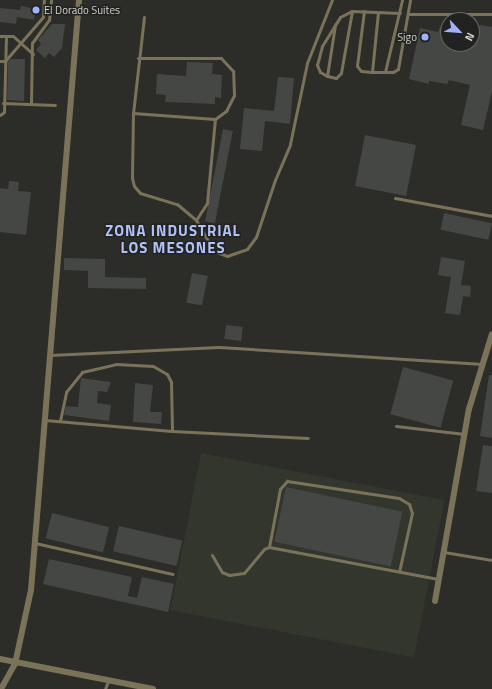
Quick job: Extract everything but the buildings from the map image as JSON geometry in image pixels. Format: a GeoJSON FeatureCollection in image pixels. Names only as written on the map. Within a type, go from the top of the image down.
{"type":"FeatureCollection","features":[{"type":"Feature","properties":{"kind":"street"},"geometry":{"type":"LineString","coordinates":[[1,689],[15,664],[31,590],[79,0]]}},
{"type":"Feature","properties":{"kind":"street"},"geometry":{"type":"LineString","coordinates":[[435,601],[465,434],[482,364],[492,334]]}},
{"type":"Feature","properties":{"kind":"street"},"geometry":{"type":"LineString","coordinates":[[0,659],[15,664],[153,689]]}},
{"type":"Feature","properties":{"kind":"lane"},"geometry":{"type":"LineString","coordinates":[[5,61],[43,17],[44,0]]}},
{"type":"Feature","properties":{"kind":"lane"},"geometry":{"type":"LineString","coordinates":[[31,104],[32,43],[49,20],[51,0]]}},
{"type":"Feature","properties":{"kind":"lane"},"geometry":{"type":"LineString","coordinates":[[144,17],[138,58],[133,113],[132,178],[134,186],[140,193],[177,204],[196,220],[209,246],[220,255],[236,254],[252,244],[290,144],[307,64],[332,0]]}},
{"type":"Feature","properties":{"kind":"lane"},"geometry":{"type":"LineString","coordinates":[[384,72],[400,13],[402,0]]}},
{"type":"Feature","properties":{"kind":"lane"},"geometry":{"type":"LineString","coordinates":[[364,11],[357,66],[361,71],[393,72],[398,69],[409,14],[410,0]]}},
{"type":"Feature","properties":{"kind":"lane"},"geometry":{"type":"LineString","coordinates":[[352,11],[341,73],[336,78],[327,76],[320,72],[317,65],[322,46],[340,17],[352,11],[400,13]]}},
{"type":"Feature","properties":{"kind":"lane"},"geometry":{"type":"LineString","coordinates":[[372,72],[378,12]]}},
{"type":"Feature","properties":{"kind":"lane"},"geometry":{"type":"LineString","coordinates":[[409,14],[492,14]]}},
{"type":"Feature","properties":{"kind":"lane"},"geometry":{"type":"LineString","coordinates":[[327,76],[335,23]]}},
{"type":"Feature","properties":{"kind":"lane"},"geometry":{"type":"LineString","coordinates":[[0,36],[12,36],[33,54]]}},
{"type":"Feature","properties":{"kind":"lane"},"geometry":{"type":"LineString","coordinates":[[0,115],[4,112],[1,91],[5,61],[6,36]]}},
{"type":"Feature","properties":{"kind":"lane"},"geometry":{"type":"LineString","coordinates":[[23,39],[32,43]]}},
{"type":"Feature","properties":{"kind":"lane"},"geometry":{"type":"LineString","coordinates":[[133,113],[214,119],[226,111],[234,95],[233,71],[228,63],[210,56],[138,58]]}},
{"type":"Feature","properties":{"kind":"lane"},"geometry":{"type":"LineString","coordinates":[[0,61],[5,61]]}},
{"type":"Feature","properties":{"kind":"lane"},"geometry":{"type":"LineString","coordinates":[[3,103],[55,105]]}},
{"type":"Feature","properties":{"kind":"lane"},"geometry":{"type":"LineString","coordinates":[[196,220],[208,197],[214,119]]}},
{"type":"Feature","properties":{"kind":"lane"},"geometry":{"type":"LineString","coordinates":[[395,198],[492,216]]}},
{"type":"Feature","properties":{"kind":"lane"},"geometry":{"type":"LineString","coordinates":[[49,355],[219,347],[482,364]]}},
{"type":"Feature","properties":{"kind":"lane"},"geometry":{"type":"LineString","coordinates":[[60,421],[66,392],[82,372],[116,364],[152,366],[167,374],[171,382],[172,431]]}},
{"type":"Feature","properties":{"kind":"lane"},"geometry":{"type":"LineString","coordinates":[[45,420],[172,431],[308,438]]}},
{"type":"Feature","properties":{"kind":"lane"},"geometry":{"type":"LineString","coordinates":[[396,426],[465,434]]}},
{"type":"Feature","properties":{"kind":"lane"},"geometry":{"type":"LineString","coordinates":[[270,547],[280,489],[287,481],[399,498],[409,504],[412,513],[399,572]]}},
{"type":"Feature","properties":{"kind":"lane"},"geometry":{"type":"LineString","coordinates":[[35,543],[173,574]]}},
{"type":"Feature","properties":{"kind":"lane"},"geometry":{"type":"LineString","coordinates":[[212,555],[222,572],[239,575],[249,568],[264,549],[270,547],[440,579]]}},
{"type":"Feature","properties":{"kind":"lane"},"geometry":{"type":"LineString","coordinates":[[444,552],[492,560]]}},
{"type":"Feature","properties":{"kind":"lane"},"geometry":{"type":"LineString","coordinates":[[105,689],[108,681]]}},
{"type":"Feature","properties":{"kind":"shaded area"},"geometry":{"type":"Polygon","coordinates":[[[201,453],[444,500],[414,657],[170,610],[201,453]]]}},
{"type":"Feature","properties":{"kind":"place","name":"El Dorado Suites"},"geometry":{"type":"Point","coordinates":[36,10]}},
{"type":"Feature","properties":{"kind":"place","name":"Sigo"},"geometry":{"type":"Point","coordinates":[425,37]}},
{"type":"Feature","properties":{"kind":"district","name":"ZONA INDUSTRIAL LOS MESONES"},"geometry":{"type":"Point","coordinates":[173,238]}}]}
